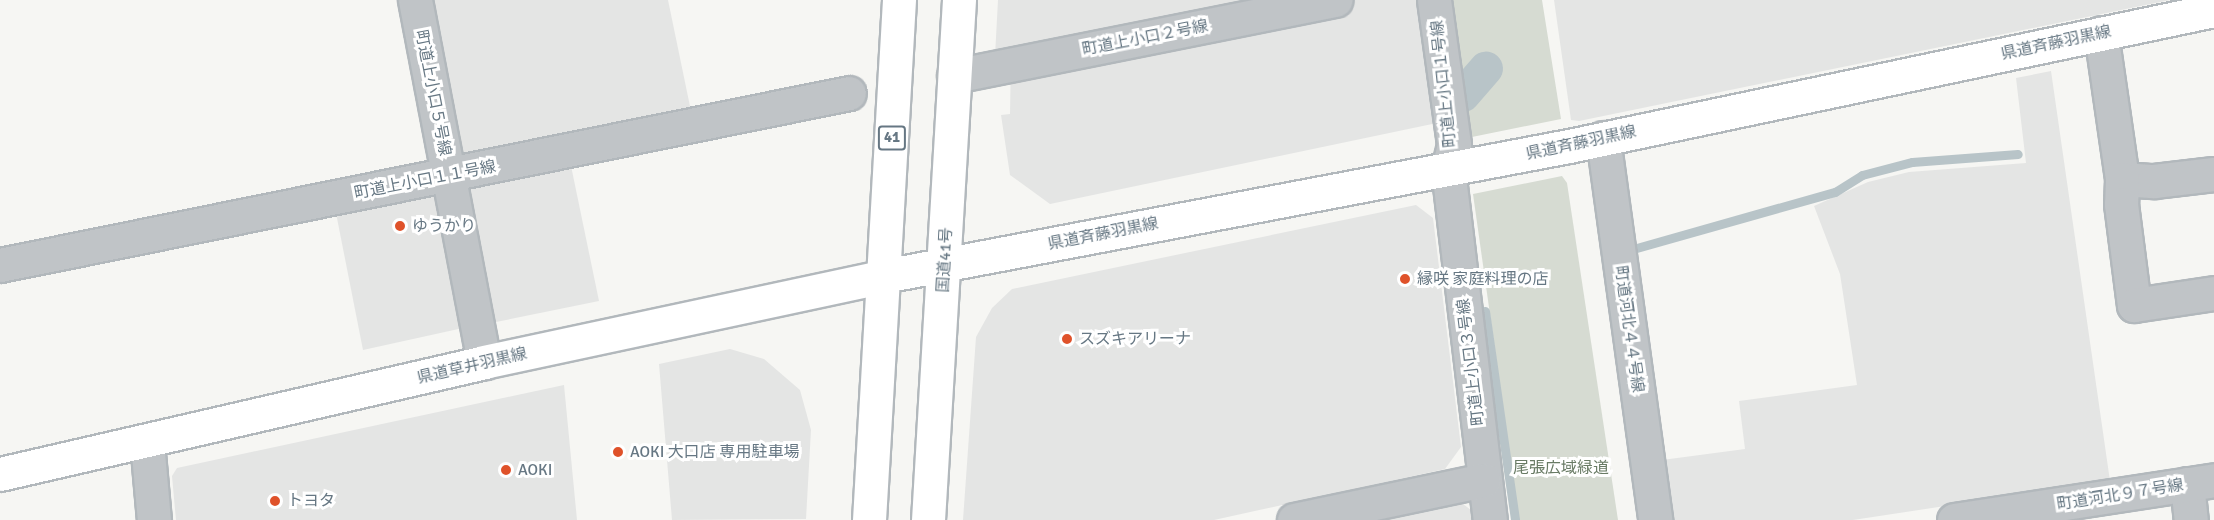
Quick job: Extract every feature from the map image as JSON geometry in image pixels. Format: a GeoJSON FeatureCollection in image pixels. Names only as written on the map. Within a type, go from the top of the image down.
{"type":"FeatureCollection","features":[{"type":"Feature","properties":{"kind":"main road","name":"41"},"geometry":{"type":"LineString","coordinates":[[869,520],[885,276],[899,0]]}},
{"type":"Feature","properties":{"kind":"main road","name":"国道41号"},"geometry":{"type":"LineString","coordinates":[[928,520],[959,0]]}},
{"type":"Feature","properties":{"kind":"main road","name":"県道斉藤羽黒線"},"geometry":{"type":"LineString","coordinates":[[945,264],[1603,138],[2214,10]]}},
{"type":"Feature","properties":{"kind":"main road","name":"県道草井羽黒線"},"geometry":{"type":"LineString","coordinates":[[0,474],[147,442],[484,362],[945,264]]}},
{"type":"Feature","properties":{"kind":"street","name":"町道上小口５号線"},"geometry":{"type":"LineString","coordinates":[[415,0],[484,362]]}},
{"type":"Feature","properties":{"kind":"street","name":"町道上小口２号線"},"geometry":{"type":"LineString","coordinates":[[954,76],[1336,0]]}},
{"type":"Feature","properties":{"kind":"street","name":"町道上小口１号線"},"geometry":{"type":"LineString","coordinates":[[1434,0],[1454,145],[1448,169]]}},
{"type":"Feature","properties":{"kind":"street"},"geometry":{"type":"LineString","coordinates":[[2101,33],[2122,179],[2121,204],[2134,305],[2214,293]]}},
{"type":"Feature","properties":{"kind":"street","name":"町道上小口１１号線"},"geometry":{"type":"LineString","coordinates":[[0,262],[449,175],[849,93]]}},
{"type":"Feature","properties":{"kind":"street","name":"町道河北４４号線"},"geometry":{"type":"LineString","coordinates":[[1603,138],[1655,520]]}},
{"type":"Feature","properties":{"kind":"street","name":"町道上小口３号線"},"geometry":{"type":"LineString","coordinates":[[1448,169],[1490,520]]}},
{"type":"Feature","properties":{"kind":"street"},"geometry":{"type":"LineString","coordinates":[[2122,179],[2154,181],[2214,174]]}},
{"type":"Feature","properties":{"kind":"street"},"geometry":{"type":"LineString","coordinates":[[147,442],[154,520]]}},
{"type":"Feature","properties":{"kind":"street"},"geometry":{"type":"LineString","coordinates":[[1294,520],[1484,480]]}},
{"type":"Feature","properties":{"kind":"street"},"geometry":{"type":"LineString","coordinates":[[2191,520],[2200,482]]}},
{"type":"Feature","properties":{"kind":"street","name":"町道河北９７号線"},"geometry":{"type":"LineString","coordinates":[[1954,520],[2200,482]]}},
{"type":"Feature","properties":{"kind":"shaded area"},"geometry":{"type":"Polygon","coordinates":[[[429,0],[668,0],[692,116],[471,162],[459,152],[429,0]]]}},
{"type":"Feature","properties":{"kind":"shaded area"},"geometry":{"type":"Polygon","coordinates":[[[998,0],[1423,0],[1437,123],[1050,204],[1010,175],[1001,115],[1010,114],[1011,55],[995,56],[998,0]]]}},
{"type":"Feature","properties":{"kind":"shaded area"},"geometry":{"type":"Polygon","coordinates":[[[1554,0],[2170,0],[1579,121],[1571,120],[1554,0]]]}},
{"type":"Feature","properties":{"kind":"shaded area"},"geometry":{"type":"Polygon","coordinates":[[[2051,71],[2110,481],[1853,520],[1670,520],[1662,460],[1745,449],[1739,401],[1857,385],[1840,274],[1814,206],[1868,182],[1909,172],[2026,163],[2016,78],[2051,71]]]}},
{"type":"Feature","properties":{"kind":"shaded area"},"geometry":{"type":"Polygon","coordinates":[[[570,161],[599,301],[491,323],[465,189],[469,182],[570,161]]]}},
{"type":"Feature","properties":{"kind":"shaded area"},"geometry":{"type":"Polygon","coordinates":[[[435,188],[463,328],[363,350],[335,208],[435,188]]]}},
{"type":"Feature","properties":{"kind":"shaded area"},"geometry":{"type":"Polygon","coordinates":[[[1416,205],[1433,218],[1461,447],[1445,469],[1214,520],[963,520],[976,337],[992,308],[1012,289],[1416,205]]]}},
{"type":"Feature","properties":{"kind":"shaded area"},"geometry":{"type":"Polygon","coordinates":[[[730,349],[764,359],[800,390],[811,430],[806,519],[672,520],[659,364],[730,349]]]}},
{"type":"Feature","properties":{"kind":"shaded area"},"geometry":{"type":"Polygon","coordinates":[[[564,385],[577,520],[176,520],[172,476],[177,468],[564,385]]]}},
{"type":"Feature","properties":{"kind":"shaded area"},"geometry":{"type":"Polygon","coordinates":[[[1459,501],[1471,510],[1472,520],[1366,520],[1459,501]]]}},
{"type":"Feature","properties":{"kind":"green space"},"geometry":{"type":"Polygon","coordinates":[[[1452,0],[1542,0],[1561,119],[1467,138],[1461,105],[1466,100],[1452,0]]]}},
{"type":"Feature","properties":{"kind":"green space","name":"尾張広域緑道"},"geometry":{"type":"Polygon","coordinates":[[[1562,176],[1567,183],[1618,520],[1519,520],[1473,194],[1562,176]]]}},
{"type":"Feature","properties":{"kind":"waterway"},"geometry":{"type":"LineString","coordinates":[[1463,95],[1486,69]]}},
{"type":"Feature","properties":{"kind":"waterway"},"geometry":{"type":"LineString","coordinates":[[1633,249],[1835,192],[1862,175],[1912,162],[2018,154]]}},
{"type":"Feature","properties":{"kind":"waterway"},"geometry":{"type":"LineString","coordinates":[[1485,311],[1515,520]]}},
{"type":"Feature","properties":{"kind":"place","name":"ゆうかり"},"geometry":{"type":"Point","coordinates":[400,226]}},
{"type":"Feature","properties":{"kind":"place","name":"縁咲 家庭料理の店"},"geometry":{"type":"Point","coordinates":[1405,279]}},
{"type":"Feature","properties":{"kind":"place","name":"スズキアリーナ"},"geometry":{"type":"Point","coordinates":[1067,339]}},
{"type":"Feature","properties":{"kind":"place","name":"AOKI 大口店 専用駐車場"},"geometry":{"type":"Point","coordinates":[618,452]}},
{"type":"Feature","properties":{"kind":"place","name":"AOKI"},"geometry":{"type":"Point","coordinates":[506,470]}},
{"type":"Feature","properties":{"kind":"place","name":"トヨタ"},"geometry":{"type":"Point","coordinates":[275,501]}}]}
